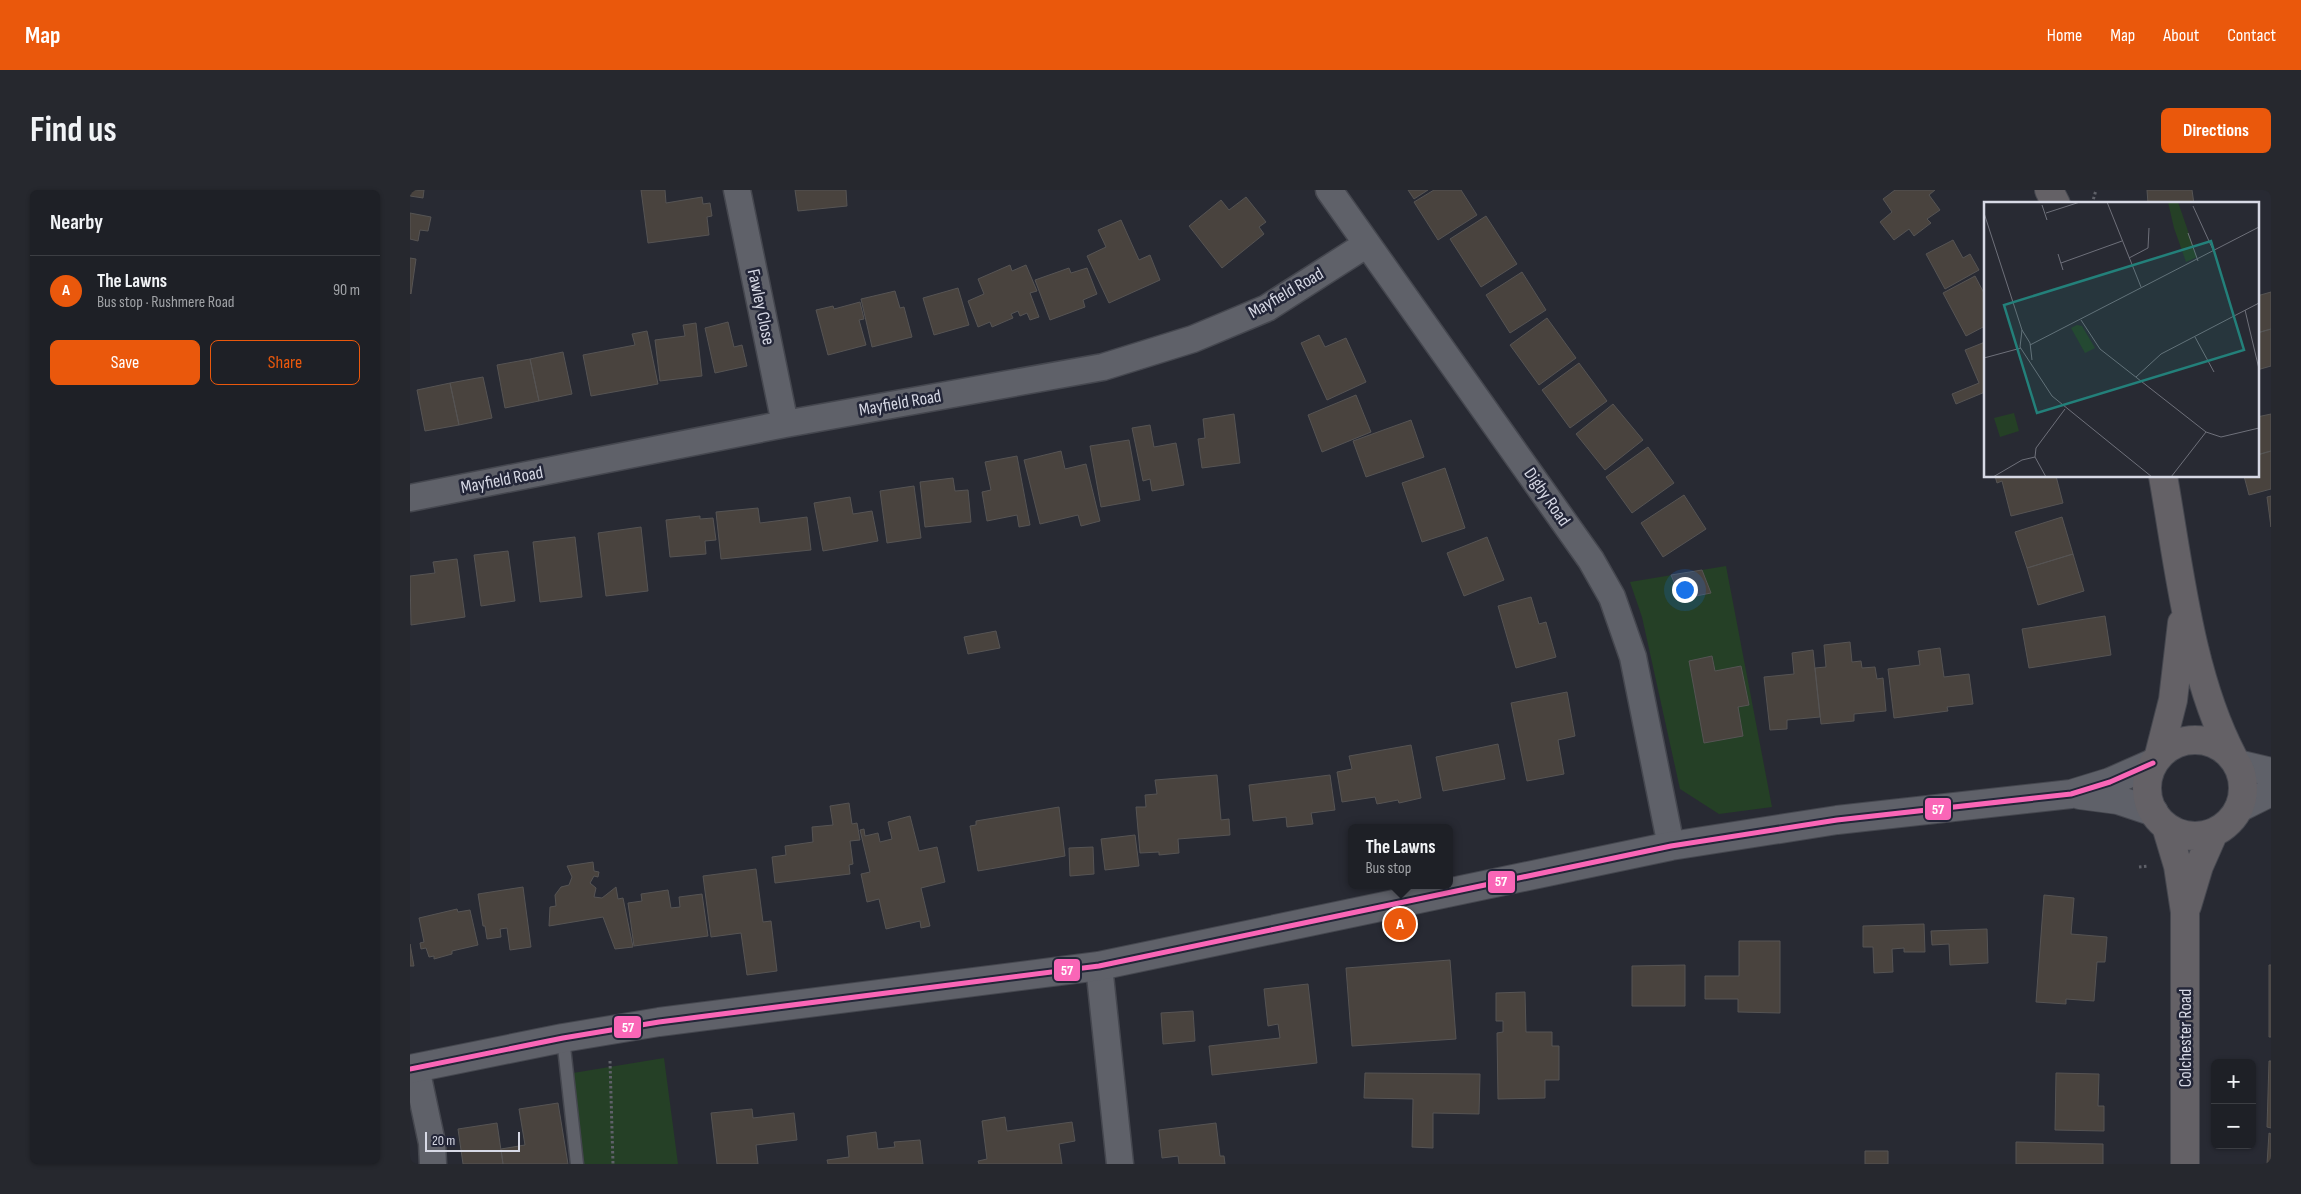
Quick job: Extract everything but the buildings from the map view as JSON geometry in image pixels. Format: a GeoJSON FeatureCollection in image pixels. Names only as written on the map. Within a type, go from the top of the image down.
{"type":"FeatureCollection","features":[{"type":"Feature","properties":{"kind":"main road"},"geometry":{"type":"LineString","coordinates":[[2049,190],[2055,202]]}},
{"type":"Feature","properties":{"kind":"main road"},"geometry":{"type":"LineString","coordinates":[[2162,478],[2184,594],[2202,675],[2221,734],[2244,780],[2244,792],[2239,808],[2232,820],[2214,832],[2196,836],[2185,835],[2160,819],[2149,800],[2147,788],[2148,775],[2156,759],[2168,722],[2178,671],[2184,594]]}},
{"type":"Feature","properties":{"kind":"main road"},"geometry":{"type":"LineString","coordinates":[[2156,759],[2179,742],[2190,739],[2214,743],[2235,760]]}},
{"type":"Feature","properties":{"kind":"main road","name":"Colchester Road"},"geometry":{"type":"LineString","coordinates":[[2160,819],[2175,853],[2185,912],[2185,1164]]}},
{"type":"Feature","properties":{"kind":"main road","name":"Colchester Road"},"geometry":{"type":"LineString","coordinates":[[2185,912],[2200,866],[2214,832]]}},
{"type":"Feature","properties":{"kind":"street","name":"Fawley Close"},"geometry":{"type":"LineString","coordinates":[[737,190],[785,424]]}},
{"type":"Feature","properties":{"kind":"street","name":"Digby Road"},"geometry":{"type":"LineString","coordinates":[[1329,190],[1591,560],[1612,597],[1632,657],[1671,846]]}},
{"type":"Feature","properties":{"kind":"street","name":"Mayfield Road"},"geometry":{"type":"LineString","coordinates":[[410,498],[785,424],[1103,367],[1193,340],[1267,308],[1367,244]]}},
{"type":"Feature","properties":{"kind":"street"},"geometry":{"type":"LineString","coordinates":[[433,1164],[432,1143],[413,1069],[563,1038],[659,1022],[1099,966],[1671,846],[1837,820],[2071,794],[2110,782],[2156,759]]}},
{"type":"Feature","properties":{"kind":"street"},"geometry":{"type":"LineString","coordinates":[[2235,760],[2271,772]]}},
{"type":"Feature","properties":{"kind":"street"},"geometry":{"type":"LineString","coordinates":[[2239,808],[2271,792]]}},
{"type":"Feature","properties":{"kind":"street"},"geometry":{"type":"LineString","coordinates":[[2071,794],[2118,800],[2160,819]]}},
{"type":"Feature","properties":{"kind":"street"},"geometry":{"type":"LineString","coordinates":[[1099,966],[1120,1164]]}},
{"type":"Feature","properties":{"kind":"lane"},"geometry":{"type":"LineString","coordinates":[[563,1038],[577,1164]]}},
{"type":"Feature","properties":{"kind":"path"},"geometry":{"type":"LineString","coordinates":[[609,1031],[613,1164]]}},
{"type":"Feature","properties":{"kind":"green space"},"geometry":{"type":"Polygon","coordinates":[[[1726,566],[1772,807],[1719,814],[1680,789],[1642,617],[1630,582],[1726,566]]]}},
{"type":"Feature","properties":{"kind":"green space"},"geometry":{"type":"Polygon","coordinates":[[[664,1058],[678,1164],[577,1164],[567,1074],[664,1058]]]}},
{"type":"Feature","properties":{"kind":"transit line","name":"57"},"geometry":{"type":"LineString","coordinates":[[410,1069],[563,1038],[659,1022],[1099,966],[1671,846],[1837,820],[2071,794],[2110,782],[2153,763]]}},
{"type":"Feature","properties":{"kind":"place","name":"The Lawns"},"geometry":{"type":"Point","coordinates":[1400,924]}}]}
